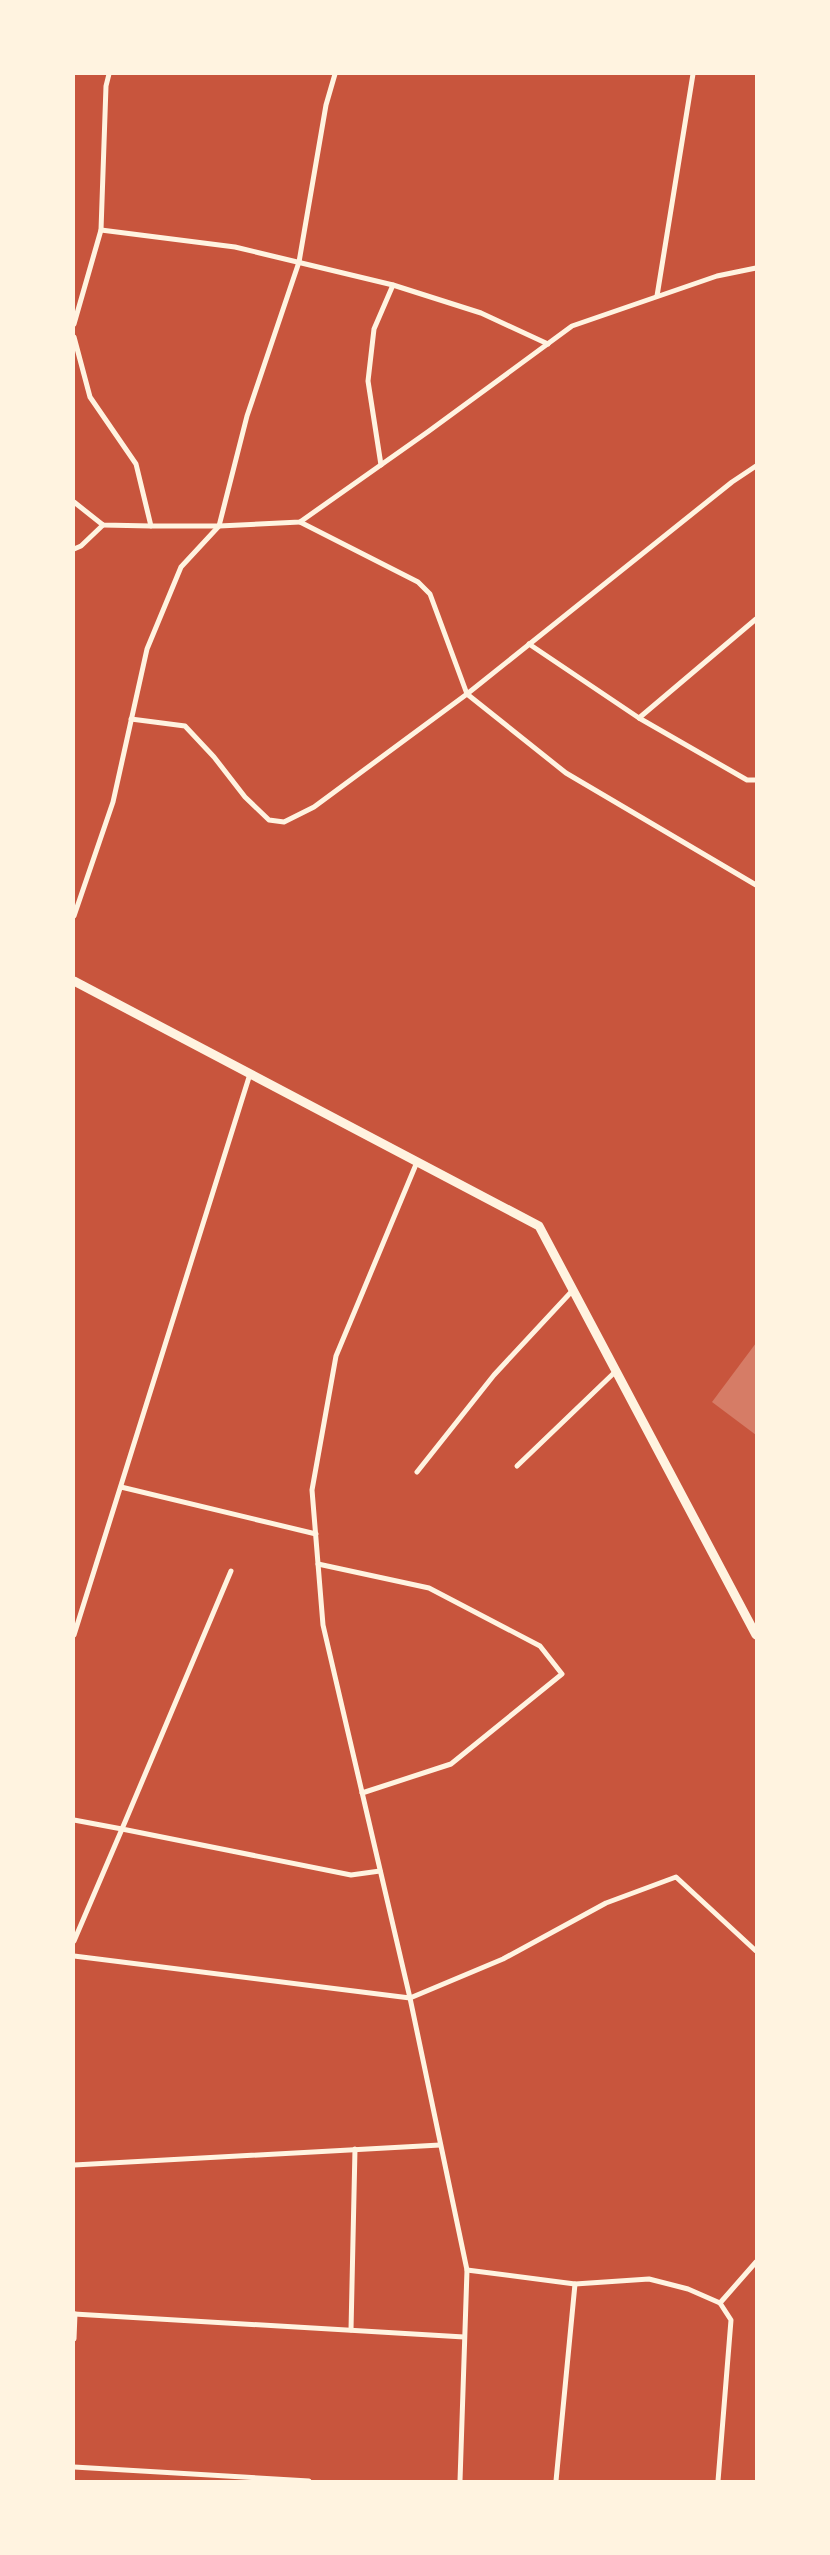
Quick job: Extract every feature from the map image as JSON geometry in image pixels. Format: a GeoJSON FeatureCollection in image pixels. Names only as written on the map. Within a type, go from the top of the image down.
{"type":"FeatureCollection","features":[{"type":"Feature","properties":{"kind":"street"},"geometry":{"type":"LineString","coordinates":[[74,324],[101,230],[106,86],[109,74]]}},
{"type":"Feature","properties":{"kind":"street"},"geometry":{"type":"LineString","coordinates":[[74,916],[113,802],[147,650],[181,567],[219,526],[247,416],[299,262],[326,105],[335,74]]}},
{"type":"Feature","properties":{"kind":"street"},"geometry":{"type":"LineString","coordinates":[[657,296],[693,74]]}},
{"type":"Feature","properties":{"kind":"street"},"geometry":{"type":"LineString","coordinates":[[101,230],[235,247],[392,285],[481,313],[548,344]]}},
{"type":"Feature","properties":{"kind":"street"},"geometry":{"type":"LineString","coordinates":[[300,522],[382,465],[572,326],[717,276],[756,268]]}},
{"type":"Feature","properties":{"kind":"street"},"geometry":{"type":"LineString","coordinates":[[382,465],[368,381],[374,330],[392,285]]}},
{"type":"Feature","properties":{"kind":"street"},"geometry":{"type":"LineString","coordinates":[[74,337],[90,397],[136,464],[151,526]]}},
{"type":"Feature","properties":{"kind":"street"},"geometry":{"type":"LineString","coordinates":[[131,719],[185,726],[214,757],[245,797],[269,820],[284,822],[314,807],[467,694],[732,482],[756,466]]}},
{"type":"Feature","properties":{"kind":"street"},"geometry":{"type":"LineString","coordinates":[[74,502],[103,525],[219,526],[300,522],[418,582],[430,594],[467,694],[566,773],[756,885]]}},
{"type":"Feature","properties":{"kind":"street"},"geometry":{"type":"LineString","coordinates":[[74,549],[81,546],[103,525]]}},
{"type":"Feature","properties":{"kind":"street"},"geometry":{"type":"LineString","coordinates":[[639,718],[756,619]]}},
{"type":"Feature","properties":{"kind":"street"},"geometry":{"type":"LineString","coordinates":[[529,644],[639,718],[747,780],[756,780]]}},
{"type":"Feature","properties":{"kind":"street"},"geometry":{"type":"LineString","coordinates":[[74,981],[539,1226],[756,1635]]}},
{"type":"Feature","properties":{"kind":"street"},"geometry":{"type":"LineString","coordinates":[[74,1635],[250,1074]]}},
{"type":"Feature","properties":{"kind":"street"},"geometry":{"type":"LineString","coordinates":[[418,1162],[336,1356],[312,1490],[323,1625],[410,1998],[466,2270],[460,2481]]}},
{"type":"Feature","properties":{"kind":"street"},"geometry":{"type":"LineString","coordinates":[[417,1472],[494,1375],[573,1290]]}},
{"type":"Feature","properties":{"kind":"street"},"geometry":{"type":"LineString","coordinates":[[517,1466],[616,1372]]}},
{"type":"Feature","properties":{"kind":"street"},"geometry":{"type":"LineString","coordinates":[[121,1487],[316,1534]]}},
{"type":"Feature","properties":{"kind":"street"},"geometry":{"type":"LineString","coordinates":[[318,1564],[429,1588],[540,1646],[562,1674],[451,1764],[362,1793]]}},
{"type":"Feature","properties":{"kind":"street"},"geometry":{"type":"LineString","coordinates":[[74,1941],[231,1571]]}},
{"type":"Feature","properties":{"kind":"street"},"geometry":{"type":"LineString","coordinates":[[74,1820],[351,1875],[380,1871]]}},
{"type":"Feature","properties":{"kind":"street"},"geometry":{"type":"LineString","coordinates":[[74,1956],[410,1998],[503,1959],[606,1903],[676,1877],[756,1951]]}},
{"type":"Feature","properties":{"kind":"street"},"geometry":{"type":"LineString","coordinates":[[74,2165],[440,2145]]}},
{"type":"Feature","properties":{"kind":"street"},"geometry":{"type":"LineString","coordinates":[[351,2330],[355,2150]]}},
{"type":"Feature","properties":{"kind":"street"},"geometry":{"type":"LineString","coordinates":[[720,2303],[756,2262]]}},
{"type":"Feature","properties":{"kind":"street"},"geometry":{"type":"LineString","coordinates":[[466,2270],[575,2284],[649,2279],[688,2288],[720,2303],[731,2320],[718,2481]]}},
{"type":"Feature","properties":{"kind":"street"},"geometry":{"type":"LineString","coordinates":[[556,2481],[575,2284]]}},
{"type":"Feature","properties":{"kind":"street"},"geometry":{"type":"LineString","coordinates":[[74,2339],[74,2314],[464,2337]]}},
{"type":"Feature","properties":{"kind":"street"},"geometry":{"type":"LineString","coordinates":[[74,2467],[310,2481]]}},
{"type":"Feature","properties":{"kind":"building"},"geometry":{"type":"Polygon","coordinates":[[[756,1343],[756,1435],[712,1402],[756,1343]]]}}]}
